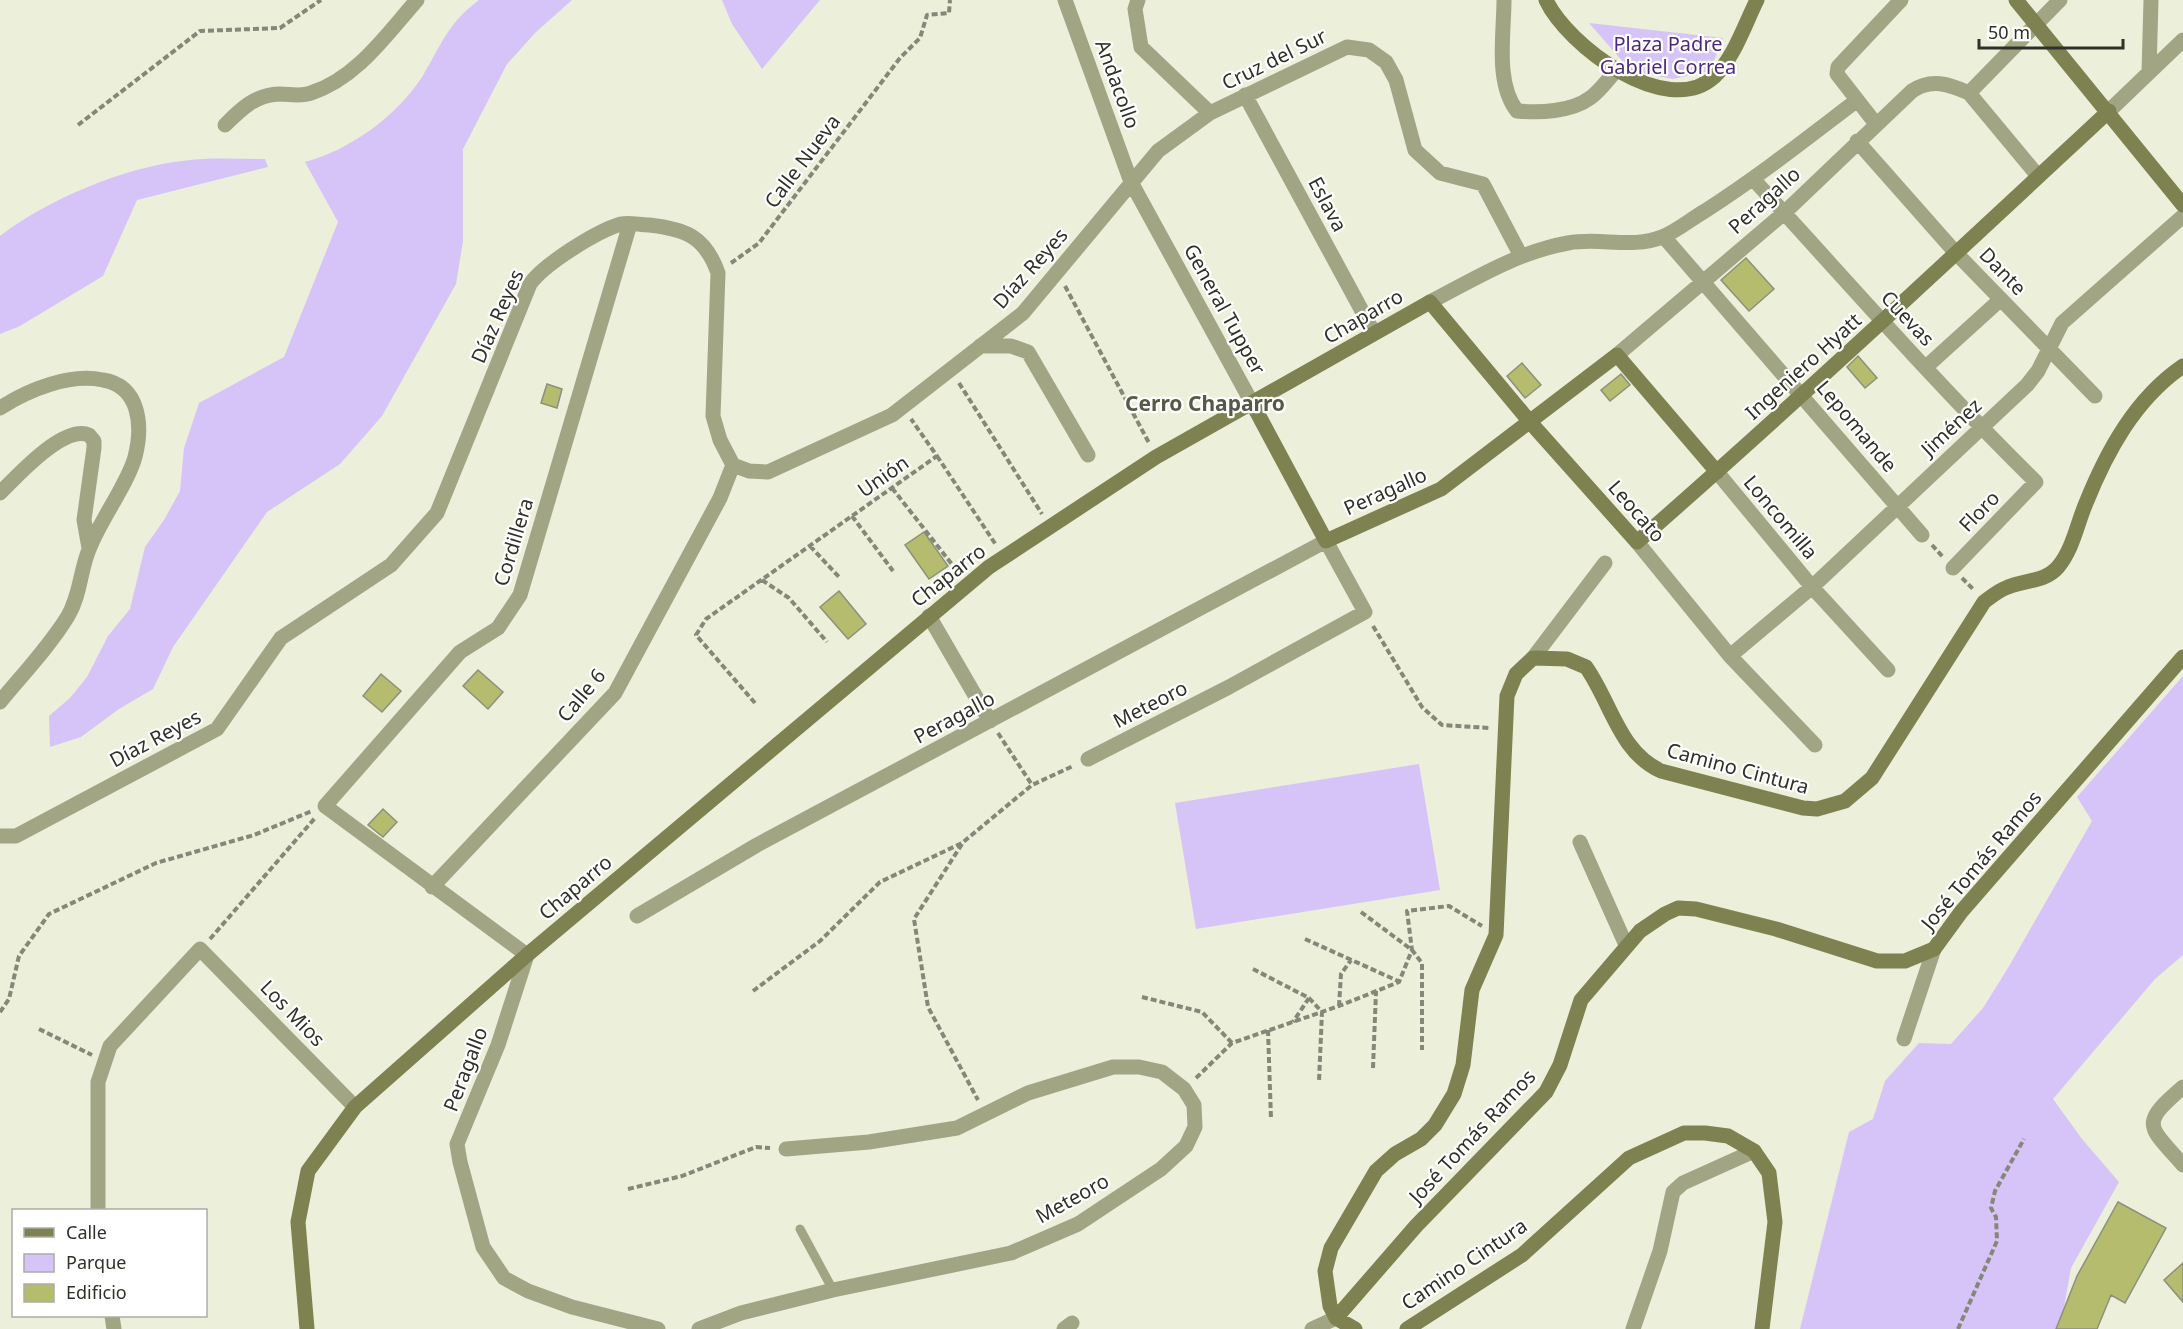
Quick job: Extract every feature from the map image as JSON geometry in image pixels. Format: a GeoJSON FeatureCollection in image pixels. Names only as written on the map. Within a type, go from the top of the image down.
{"type":"FeatureCollection","features":[{"type":"Feature","properties":{"kind":"street"},"geometry":{"type":"LineString","coordinates":[[225,125],[248,103],[262,96],[309,94],[334,82],[364,60],[417,0]]}},
{"type":"Feature","properties":{"kind":"street","name":"Andacollo"},"geometry":{"type":"LineString","coordinates":[[1065,0],[1131,182]]}},
{"type":"Feature","properties":{"kind":"street"},"geometry":{"type":"LineString","coordinates":[[1138,0],[1135,9],[1141,47],[1210,113]]}},
{"type":"Feature","properties":{"kind":"street"},"geometry":{"type":"LineString","coordinates":[[1504,0],[1504,81],[1508,99],[1516,111],[1536,113],[1570,106],[1590,98],[1616,71]]}},
{"type":"Feature","properties":{"kind":"street"},"geometry":{"type":"LineString","coordinates":[[1546,0],[1556,15],[1586,48],[1616,71],[1656,86],[1676,89],[1695,86],[1713,78],[1725,64],[1757,0]]}},
{"type":"Feature","properties":{"kind":"street"},"geometry":{"type":"LineString","coordinates":[[1876,124],[1837,74],[1838,67],[1901,0]]}},
{"type":"Feature","properties":{"kind":"street"},"geometry":{"type":"LineString","coordinates":[[2016,0],[2109,111],[2183,205]]}},
{"type":"Feature","properties":{"kind":"street"},"geometry":{"type":"LineString","coordinates":[[2038,176],[1969,93],[2060,0]]}},
{"type":"Feature","properties":{"kind":"street"},"geometry":{"type":"LineString","coordinates":[[2149,72],[2151,0]]}},
{"type":"Feature","properties":{"kind":"street"},"geometry":{"type":"LineString","coordinates":[[2109,111],[2183,40]]}},
{"type":"Feature","properties":{"kind":"street","name":"Cruz del Sur"},"geometry":{"type":"LineString","coordinates":[[1131,182],[1158,151],[1210,113],[1347,47],[1369,50],[1386,62],[1396,80],[1415,150],[1440,173],[1483,184],[1521,256]]}},
{"type":"Feature","properties":{"kind":"street","name":"Peragallo"},"geometry":{"type":"LineString","coordinates":[[637,916],[757,845],[1326,541],[1441,489],[1617,355],[1704,282],[1784,213],[1857,141],[1920,85],[1938,82],[1969,93]]}},
{"type":"Feature","properties":{"kind":"street","name":"Eslava"},"geometry":{"type":"LineString","coordinates":[[1245,95],[1374,333]]}},
{"type":"Feature","properties":{"kind":"street","name":"Chaparro"},"geometry":{"type":"LineString","coordinates":[[307,1329],[298,1222],[308,1171],[355,1107],[527,955],[928,616],[1004,557],[1156,457],[1374,333],[1521,256],[1569,242],[1602,239],[1632,242],[1664,237],[1754,180],[1856,100]]}},
{"type":"Feature","properties":{"kind":"street","name":"Ingeniero Hyatt"},"geometry":{"type":"LineString","coordinates":[[1636,542],[1883,323],[1955,252],[2109,111]]}},
{"type":"Feature","properties":{"kind":"street","name":"Dante"},"geometry":{"type":"LineString","coordinates":[[1857,141],[1955,252],[2095,396]]}},
{"type":"Feature","properties":{"kind":"street","name":"Cuevas"},"geometry":{"type":"LineString","coordinates":[[1754,180],[1980,428],[2036,482]]}},
{"type":"Feature","properties":{"kind":"street","name":"Díaz Reyes"},"geometry":{"type":"LineString","coordinates":[[0,836],[16,836],[217,729],[281,638],[391,565],[437,513],[530,284],[539,271],[558,257],[622,224],[677,228],[697,239],[712,254],[718,273],[713,416],[720,440],[734,465],[749,471],[768,472],[891,415],[1023,313],[1131,182]]}},
{"type":"Feature","properties":{"kind":"street","name":"General Tupper"},"geometry":{"type":"LineString","coordinates":[[1131,182],[1365,612]]}},
{"type":"Feature","properties":{"kind":"street","name":"Jiménez"},"geometry":{"type":"LineString","coordinates":[[1731,656],[1812,587],[2027,385],[2062,323],[2183,216]]}},
{"type":"Feature","properties":{"kind":"street","name":"Cordillera"},"geometry":{"type":"LineString","coordinates":[[325,806],[460,652],[498,628],[520,595],[630,224]]}},
{"type":"Feature","properties":{"kind":"street","name":"Lepomande"},"geometry":{"type":"LineString","coordinates":[[1664,237],[1922,535]]}},
{"type":"Feature","properties":{"kind":"street"},"geometry":{"type":"LineString","coordinates":[[1926,368],[2001,299]]}},
{"type":"Feature","properties":{"kind":"street","name":"Leocato"},"geometry":{"type":"LineString","coordinates":[[1430,302],[1731,656],[1815,745]]}},
{"type":"Feature","properties":{"kind":"street"},"geometry":{"type":"LineString","coordinates":[[980,346],[1011,346],[1028,352],[1088,455]]}},
{"type":"Feature","properties":{"kind":"street","name":"Loncomilla"},"geometry":{"type":"LineString","coordinates":[[1617,355],[1812,587],[1888,670]]}},
{"type":"Feature","properties":{"kind":"street","name":"Camino Cintura"},"geometry":{"type":"LineString","coordinates":[[1533,658],[1567,659],[1586,667],[1616,726],[1647,765],[1692,780],[1803,808],[1817,809],[1845,801],[1872,778],[1984,602],[2008,587],[2047,576],[2058,567],[2069,549],[2105,462],[2135,410],[2160,384],[2183,366]]}},
{"type":"Feature","properties":{"kind":"street"},"geometry":{"type":"LineString","coordinates":[[0,408],[16,398],[77,378],[114,382],[126,389],[136,406],[138,424],[135,458],[89,548],[81,584],[69,614],[0,702]]}},
{"type":"Feature","properties":{"kind":"street"},"geometry":{"type":"LineString","coordinates":[[0,493],[55,443],[75,432],[89,435],[94,441],[94,448],[84,520],[89,548]]}},
{"type":"Feature","properties":{"kind":"street","name":"Calle 6"},"geometry":{"type":"LineString","coordinates":[[432,887],[615,693],[720,498],[734,465]]}},
{"type":"Feature","properties":{"kind":"street","name":"Floro"},"geometry":{"type":"LineString","coordinates":[[1953,568],[2036,482]]}},
{"type":"Feature","properties":{"kind":"street"},"geometry":{"type":"LineString","coordinates":[[1355,1329],[1336,1318],[1330,1305],[1325,1271],[1331,1248],[1376,1171],[1395,1154],[1428,1132],[1455,1094],[1463,1065],[1472,990],[1496,935],[1509,685],[1516,674],[1533,658],[1605,564]]}},
{"type":"Feature","properties":{"kind":"street","name":"Meteoro"},"geometry":{"type":"LineString","coordinates":[[1088,759],[1229,687],[1365,612]]}},
{"type":"Feature","properties":{"kind":"street"},"geometry":{"type":"LineString","coordinates":[[928,616],[990,721]]}},
{"type":"Feature","properties":{"kind":"street","name":"José Tomás Ramos"},"geometry":{"type":"LineString","coordinates":[[1312,1329],[1336,1318],[1416,1226],[1546,1092],[1560,1065],[1581,1000],[1626,945],[1651,922],[1678,908],[1696,909],[1732,917],[1877,961],[1905,961],[1934,949],[1961,912],[2183,657]]}},
{"type":"Feature","properties":{"kind":"street"},"geometry":{"type":"LineString","coordinates":[[325,806],[527,955]]}},
{"type":"Feature","properties":{"kind":"street"},"geometry":{"type":"LineString","coordinates":[[1581,842],[1626,945]]}},
{"type":"Feature","properties":{"kind":"street"},"geometry":{"type":"LineString","coordinates":[[98,1209],[98,1082],[110,1046],[200,949]]}},
{"type":"Feature","properties":{"kind":"street","name":"Los Mios"},"geometry":{"type":"LineString","coordinates":[[200,949],[355,1107]]}},
{"type":"Feature","properties":{"kind":"street"},"geometry":{"type":"LineString","coordinates":[[1904,1039],[1934,949]]}},
{"type":"Feature","properties":{"kind":"street","name":"Peragallo"},"geometry":{"type":"LineString","coordinates":[[527,955],[498,1045],[457,1144],[462,1172],[483,1247],[504,1278],[528,1291],[572,1307],[658,1329]]}},
{"type":"Feature","properties":{"kind":"street"},"geometry":{"type":"LineString","coordinates":[[786,1149],[869,1142],[957,1128],[1028,1093],[1113,1067],[1139,1067],[1162,1072],[1184,1089]]}},
{"type":"Feature","properties":{"kind":"street"},"geometry":{"type":"LineString","coordinates":[[2183,1087],[2156,1110],[2153,1121],[2154,1131],[2183,1165]]}},
{"type":"Feature","properties":{"kind":"street","name":"Meteoro"},"geometry":{"type":"LineString","coordinates":[[699,1329],[741,1313],[832,1290],[1011,1253],[1078,1224],[1161,1169],[1186,1146],[1195,1127],[1194,1105],[1184,1089]]}},
{"type":"Feature","properties":{"kind":"street","name":"Camino Cintura"},"geometry":{"type":"LineString","coordinates":[[1407,1329],[1522,1255],[1629,1158],[1684,1133],[1728,1136],[1754,1151],[1769,1173],[1776,1222],[1762,1329]]}},
{"type":"Feature","properties":{"kind":"street"},"geometry":{"type":"LineString","coordinates":[[1633,1329],[1660,1251],[1673,1192],[1683,1183],[1754,1151]]}},
{"type":"Feature","properties":{"kind":"lane"},"geometry":{"type":"LineString","coordinates":[[800,1229],[832,1290]]}},
{"type":"Feature","properties":{"kind":"path"},"geometry":{"type":"LineString","coordinates":[[78,125],[200,31],[280,28],[321,0]]}},
{"type":"Feature","properties":{"kind":"path","name":"Calle Nueva"},"geometry":{"type":"LineString","coordinates":[[718,273],[759,243],[900,57],[920,38],[927,15],[949,13],[950,0]]}},
{"type":"Feature","properties":{"kind":"path"},"geometry":{"type":"LineString","coordinates":[[1057,271],[1156,457]]}},
{"type":"Feature","properties":{"kind":"path"},"geometry":{"type":"LineString","coordinates":[[949,389],[966,377]]}},
{"type":"Feature","properties":{"kind":"path"},"geometry":{"type":"LineString","coordinates":[[958,382],[1051,527]]}},
{"type":"Feature","properties":{"kind":"path","name":"Unión"},"geometry":{"type":"LineString","coordinates":[[755,703],[696,635],[706,619],[937,456],[910,417],[919,410]]}},
{"type":"Feature","properties":{"kind":"path"},"geometry":{"type":"LineString","coordinates":[[937,456],[1004,557]]}},
{"type":"Feature","properties":{"kind":"path"},"geometry":{"type":"LineString","coordinates":[[892,488],[968,585]]}},
{"type":"Feature","properties":{"kind":"path"},"geometry":{"type":"LineString","coordinates":[[852,516],[894,571]]}},
{"type":"Feature","properties":{"kind":"path"},"geometry":{"type":"LineString","coordinates":[[810,546],[840,578]]}},
{"type":"Feature","properties":{"kind":"path"},"geometry":{"type":"LineString","coordinates":[[762,580],[789,598],[827,642]]}},
{"type":"Feature","properties":{"kind":"path"},"geometry":{"type":"LineString","coordinates":[[1365,612],[1422,707],[1442,725],[1507,729]]}},
{"type":"Feature","properties":{"kind":"path"},"geometry":{"type":"LineString","coordinates":[[990,721],[1032,785]]}},
{"type":"Feature","properties":{"kind":"path"},"geometry":{"type":"LineString","coordinates":[[753,991],[820,941],[880,882],[962,843],[1032,785],[1088,759]]}},
{"type":"Feature","properties":{"kind":"path"},"geometry":{"type":"LineString","coordinates":[[200,949],[325,806]]}},
{"type":"Feature","properties":{"kind":"path"},"geometry":{"type":"LineString","coordinates":[[0,1012],[9,999],[19,956],[49,914],[156,863],[254,836],[325,806]]}},
{"type":"Feature","properties":{"kind":"path"},"geometry":{"type":"LineString","coordinates":[[962,843],[914,919],[927,1007],[986,1115]]}},
{"type":"Feature","properties":{"kind":"path"},"geometry":{"type":"LineString","coordinates":[[1184,1089],[1232,1042],[1339,1006],[1399,982],[1412,950],[1407,911],[1449,906],[1496,935]]}},
{"type":"Feature","properties":{"kind":"path"},"geometry":{"type":"LineString","coordinates":[[1361,912],[1412,950],[1422,963],[1422,1050]]}},
{"type":"Feature","properties":{"kind":"path"},"geometry":{"type":"LineString","coordinates":[[1305,939],[1399,982]]}},
{"type":"Feature","properties":{"kind":"path"},"geometry":{"type":"LineString","coordinates":[[1339,1006],[1341,974],[1351,960]]}},
{"type":"Feature","properties":{"kind":"path"},"geometry":{"type":"LineString","coordinates":[[1253,969],[1309,998],[1322,1012],[1319,1081]]}},
{"type":"Feature","properties":{"kind":"path"},"geometry":{"type":"LineString","coordinates":[[1373,1068],[1376,991]]}},
{"type":"Feature","properties":{"kind":"path"},"geometry":{"type":"LineString","coordinates":[[1142,997],[1202,1012],[1232,1042]]}},
{"type":"Feature","properties":{"kind":"path"},"geometry":{"type":"LineString","coordinates":[[1293,1022],[1309,998]]}},
{"type":"Feature","properties":{"kind":"path"},"geometry":{"type":"LineString","coordinates":[[39,1029],[105,1061]]}},
{"type":"Feature","properties":{"kind":"path"},"geometry":{"type":"LineString","coordinates":[[1268,1030],[1271,1119]]}},
{"type":"Feature","properties":{"kind":"path"},"geometry":{"type":"LineString","coordinates":[[1958,1329],[1997,1241],[1996,1217],[1991,1208],[1995,1191],[2024,1139]]}},
{"type":"Feature","properties":{"kind":"path"},"geometry":{"type":"LineString","coordinates":[[628,1190],[682,1176],[756,1147],[786,1149]]}},
{"type":"Feature","properties":{"kind":"green space"},"geometry":{"type":"Polygon","coordinates":[[[479,0],[572,0],[536,32],[507,64],[463,149],[463,241],[456,284],[382,416],[340,464],[267,512],[173,647],[153,689],[119,709],[81,737],[50,747],[49,716],[70,698],[87,677],[108,636],[130,609],[145,547],[164,520],[180,491],[184,448],[199,403],[284,357],[338,222],[305,162],[322,157],[355,140],[371,130],[400,105],[422,77],[452,26],[479,0]]]}},
{"type":"Feature","properties":{"kind":"green space"},"geometry":{"type":"Polygon","coordinates":[[[722,0],[820,0],[762,69],[732,24],[722,0]]]}},
{"type":"Feature","properties":{"kind":"green space","name":"Plaza Padre Gabriel Correa"},"geometry":{"type":"Polygon","coordinates":[[[1589,23],[1723,38],[1710,71],[1673,79],[1631,71],[1589,23]]]}},
{"type":"Feature","properties":{"kind":"green space"},"geometry":{"type":"Polygon","coordinates":[[[265,159],[268,167],[137,200],[103,276],[20,326],[0,334],[0,236],[19,223],[62,198],[110,178],[135,171],[192,160],[265,159]]]}},
{"type":"Feature","properties":{"kind":"green space"},"geometry":{"type":"Polygon","coordinates":[[[2183,676],[2183,955],[2155,979],[2053,1099],[2082,1139],[2119,1182],[2071,1268],[2060,1329],[1800,1329],[1849,1132],[1873,1119],[1885,1081],[1919,1043],[1951,1044],[1983,1008],[2092,821],[2077,797],[2183,676]]]}},
{"type":"Feature","properties":{"kind":"green space"},"geometry":{"type":"Polygon","coordinates":[[[1419,764],[1440,890],[1196,929],[1175,803],[1419,764]]]}},
{"type":"Feature","properties":{"kind":"building"},"geometry":{"type":"Polygon","coordinates":[[[1746,258],[1774,289],[1749,311],[1721,280],[1746,258]]]}},
{"type":"Feature","properties":{"kind":"building"},"geometry":{"type":"Polygon","coordinates":[[[1858,356],[1877,378],[1865,388],[1847,367],[1858,356]]]}},
{"type":"Feature","properties":{"kind":"building"},"geometry":{"type":"Polygon","coordinates":[[[1522,363],[1541,385],[1525,398],[1507,376],[1522,363]]]}},
{"type":"Feature","properties":{"kind":"building"},"geometry":{"type":"Polygon","coordinates":[[[1621,374],[1630,385],[1610,401],[1601,390],[1621,374]]]}},
{"type":"Feature","properties":{"kind":"building"},"geometry":{"type":"Polygon","coordinates":[[[547,384],[562,389],[557,408],[541,403],[547,384]]]}},
{"type":"Feature","properties":{"kind":"building"},"geometry":{"type":"Polygon","coordinates":[[[924,532],[948,566],[929,579],[905,545],[924,532]]]}},
{"type":"Feature","properties":{"kind":"building"},"geometry":{"type":"Polygon","coordinates":[[[839,591],[866,624],[848,639],[820,607],[839,591]]]}},
{"type":"Feature","properties":{"kind":"building"},"geometry":{"type":"Polygon","coordinates":[[[478,670],[503,692],[488,709],[463,686],[478,670]]]}},
{"type":"Feature","properties":{"kind":"building"},"geometry":{"type":"Polygon","coordinates":[[[381,674],[401,691],[382,712],[363,696],[381,674]]]}},
{"type":"Feature","properties":{"kind":"building"},"geometry":{"type":"Polygon","coordinates":[[[383,809],[397,822],[383,837],[368,825],[383,809]]]}},
{"type":"Feature","properties":{"kind":"building"},"geometry":{"type":"Polygon","coordinates":[[[2118,1202],[2166,1228],[2125,1303],[2111,1295],[2097,1329],[2056,1329],[2077,1276],[2118,1202]]]}},
{"type":"Feature","properties":{"kind":"building"},"geometry":{"type":"Polygon","coordinates":[[[2183,1263],[2183,1302],[2164,1280],[2183,1263]]]}},
{"type":"Feature","properties":{"kind":"district","name":"Cerro Chaparro"},"geometry":{"type":"Point","coordinates":[1205,403]}}]}
